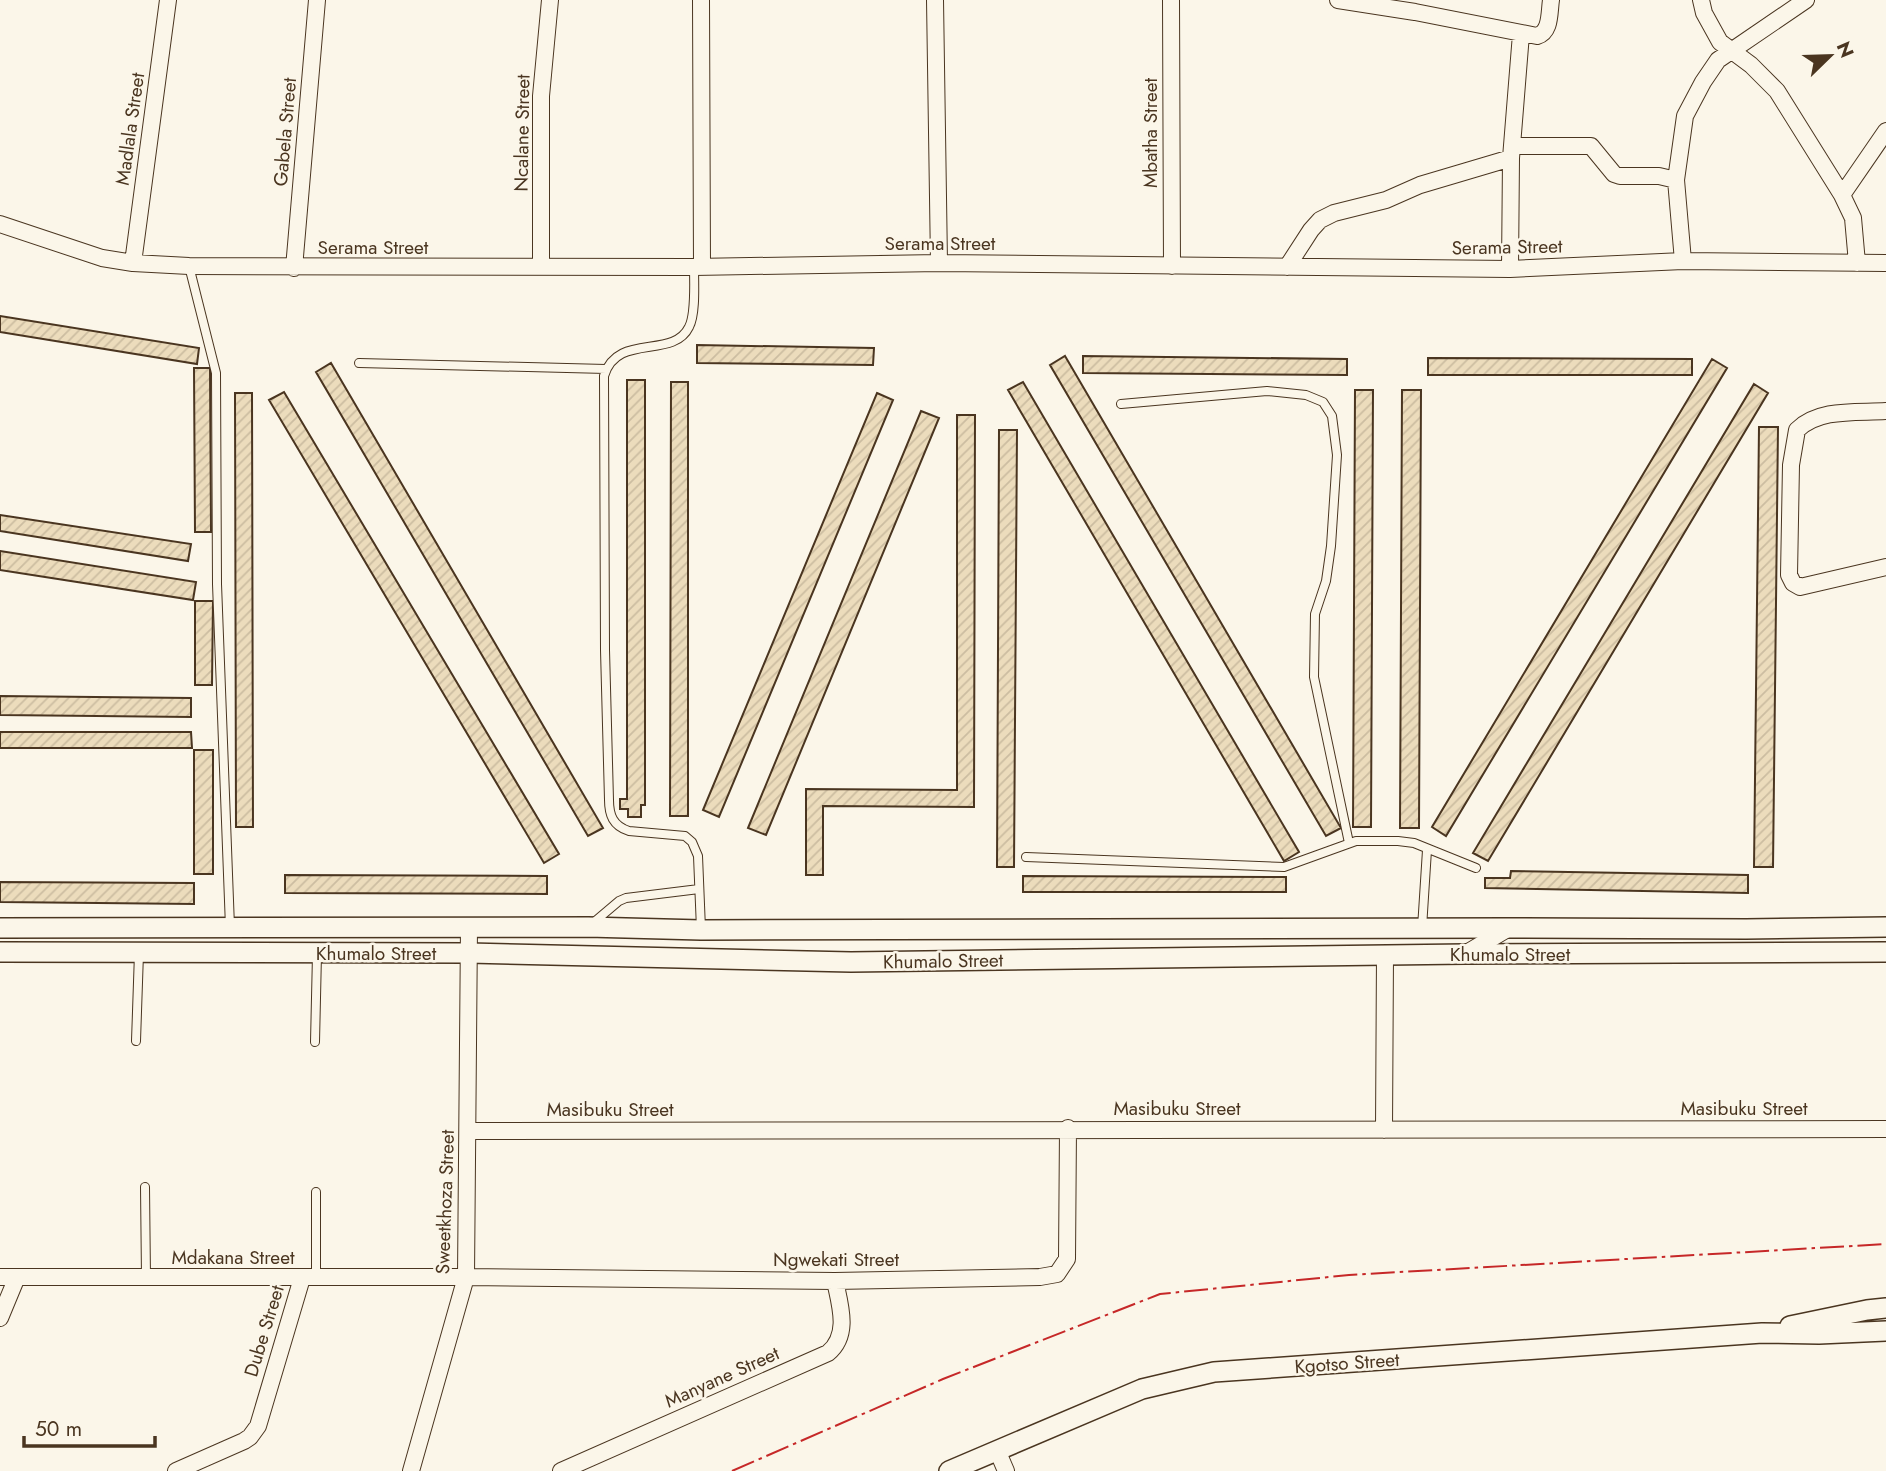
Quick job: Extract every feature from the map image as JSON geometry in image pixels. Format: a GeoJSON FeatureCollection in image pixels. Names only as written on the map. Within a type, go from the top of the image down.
{"type":"FeatureCollection","features":[{"type":"Feature","properties":{"kind":"street","name":"Madlala Street"},"geometry":{"type":"LineString","coordinates":[[133,263],[168,0]]}},
{"type":"Feature","properties":{"kind":"street","name":"Gabela Street"},"geometry":{"type":"LineString","coordinates":[[294,268],[317,0]]}},
{"type":"Feature","properties":{"kind":"street","name":"Ncalane Street"},"geometry":{"type":"LineString","coordinates":[[541,267],[541,96],[550,0]]}},
{"type":"Feature","properties":{"kind":"street"},"geometry":{"type":"LineString","coordinates":[[698,267],[701,0]]}},
{"type":"Feature","properties":{"kind":"street"},"geometry":{"type":"LineString","coordinates":[[935,0],[939,263]]}},
{"type":"Feature","properties":{"kind":"street","name":"Mbatha Street"},"geometry":{"type":"LineString","coordinates":[[1171,0],[1172,267]]}},
{"type":"Feature","properties":{"kind":"street"},"geometry":{"type":"LineString","coordinates":[[1338,0],[1537,36],[1543,34],[1548,22],[1551,0]]}},
{"type":"Feature","properties":{"kind":"street"},"geometry":{"type":"LineString","coordinates":[[1701,0],[1711,28],[1720,42],[1751,65],[1777,92],[1842,194],[1853,218],[1857,264]]}},
{"type":"Feature","properties":{"kind":"street"},"geometry":{"type":"LineString","coordinates":[[1683,261],[1676,180],[1685,116],[1709,71],[1729,50],[1806,0]]}},
{"type":"Feature","properties":{"kind":"street"},"geometry":{"type":"LineString","coordinates":[[1510,269],[1512,152],[1521,34]]}},
{"type":"Feature","properties":{"kind":"street"},"geometry":{"type":"LineString","coordinates":[[1842,194],[1886,131]]}},
{"type":"Feature","properties":{"kind":"street"},"geometry":{"type":"LineString","coordinates":[[1287,267],[1320,220],[1386,200],[1512,152],[1591,146],[1614,174],[1659,176],[1676,180]]}},
{"type":"Feature","properties":{"kind":"street","name":"Serama Street"},"geometry":{"type":"LineString","coordinates":[[0,224],[83,253],[133,263],[189,266],[698,267],[939,263],[1510,269],[1683,261],[1886,263]]}},
{"type":"Feature","properties":{"kind":"street"},"geometry":{"type":"LineString","coordinates":[[1886,411],[1828,415],[1808,420],[1797,430],[1791,465],[1789,575],[1793,583],[1800,587],[1886,566]]}},
{"type":"Feature","properties":{"kind":"street","name":"Sweetkhoza Street"},"geometry":{"type":"LineString","coordinates":[[411,1471],[466,1277],[469,927]]}},
{"type":"Feature","properties":{"kind":"street","name":"Khumalo Street"},"geometry":{"type":"LineString","coordinates":[[0,928],[589,927],[701,930],[1886,927]]}},
{"type":"Feature","properties":{"kind":"street"},"geometry":{"type":"LineString","coordinates":[[1465,954],[1509,928]]}},
{"type":"Feature","properties":{"kind":"street","name":"Khumalo Street"},"geometry":{"type":"LineString","coordinates":[[0,952],[469,953],[851,962],[1886,952]]}},
{"type":"Feature","properties":{"kind":"street"},"geometry":{"type":"LineString","coordinates":[[1384,1130],[1385,955]]}},
{"type":"Feature","properties":{"kind":"street","name":"Masibuku Street"},"geometry":{"type":"LineString","coordinates":[[468,1131],[1068,1128],[1886,1129]]}},
{"type":"Feature","properties":{"kind":"street","name":"Ngwekati Street"},"geometry":{"type":"LineString","coordinates":[[466,1277],[835,1281],[1030,1279],[1057,1274],[1065,1266],[1068,1249],[1068,1128]]}},
{"type":"Feature","properties":{"kind":"street","name":"Mdakana Street"},"geometry":{"type":"LineString","coordinates":[[0,1277],[466,1277]]}},
{"type":"Feature","properties":{"kind":"street"},"geometry":{"type":"LineString","coordinates":[[0,1318],[18,1277]]}},
{"type":"Feature","properties":{"kind":"street","name":"Dube Street"},"geometry":{"type":"LineString","coordinates":[[176,1471],[244,1441],[258,1426],[309,1278]]}},
{"type":"Feature","properties":{"kind":"street","name":"Manyane Street"},"geometry":{"type":"LineString","coordinates":[[561,1471],[828,1353],[836,1347],[842,1326],[842,1312],[835,1281]]}},
{"type":"Feature","properties":{"kind":"street","name":"Kgotso Street"},"geometry":{"type":"LineString","coordinates":[[1762,1333],[1886,1308]]}},
{"type":"Feature","properties":{"kind":"street","name":"Kgotso Street"},"geometry":{"type":"LineString","coordinates":[[949,1471],[1142,1389],[1214,1372],[1762,1333],[1886,1331]]}},
{"type":"Feature","properties":{"kind":"street"},"geometry":{"type":"LineString","coordinates":[[997,1450],[1006,1471]]}},
{"type":"Feature","properties":{"kind":"lane"},"geometry":{"type":"LineString","coordinates":[[189,266],[216,373],[218,611],[230,928]]}},
{"type":"Feature","properties":{"kind":"lane"},"geometry":{"type":"LineString","coordinates":[[698,267],[688,330],[674,340],[625,351],[616,356],[604,376],[605,650],[609,810],[615,824],[621,828],[685,836],[692,842],[698,856],[701,930]]}},
{"type":"Feature","properties":{"kind":"lane"},"geometry":{"type":"LineString","coordinates":[[359,363],[606,369]]}},
{"type":"Feature","properties":{"kind":"lane"},"geometry":{"type":"LineString","coordinates":[[1121,404],[1267,391],[1306,395],[1323,402],[1332,416],[1337,454],[1331,546],[1326,580],[1315,614],[1314,677],[1349,843]]}},
{"type":"Feature","properties":{"kind":"lane"},"geometry":{"type":"LineString","coordinates":[[1026,857],[1284,867],[1356,841],[1398,841],[1414,843],[1476,868]]}},
{"type":"Feature","properties":{"kind":"lane"},"geometry":{"type":"LineString","coordinates":[[1422,928],[1427,849]]}},
{"type":"Feature","properties":{"kind":"lane"},"geometry":{"type":"LineString","coordinates":[[589,927],[626,898],[699,889]]}},
{"type":"Feature","properties":{"kind":"lane"},"geometry":{"type":"LineString","coordinates":[[136,1041],[139,953]]}},
{"type":"Feature","properties":{"kind":"lane"},"geometry":{"type":"LineString","coordinates":[[315,1042],[317,953]]}},
{"type":"Feature","properties":{"kind":"lane"},"geometry":{"type":"LineString","coordinates":[[145,1187],[146,1277]]}},
{"type":"Feature","properties":{"kind":"lane"},"geometry":{"type":"LineString","coordinates":[[309,1278],[316,1192]]}},
{"type":"Feature","properties":{"kind":"building"},"geometry":{"type":"Polygon","coordinates":[[[0,316],[199,348],[197,364],[0,332],[0,316]]]}},
{"type":"Feature","properties":{"kind":"building"},"geometry":{"type":"Polygon","coordinates":[[[697,345],[874,348],[873,365],[697,363],[697,345]]]}},
{"type":"Feature","properties":{"kind":"building"},"geometry":{"type":"Polygon","coordinates":[[[1065,356],[1341,828],[1326,836],[1050,365],[1065,356]]]}},
{"type":"Feature","properties":{"kind":"building"},"geometry":{"type":"Polygon","coordinates":[[[1083,356],[1347,359],[1347,375],[1083,373],[1083,356]]]}},
{"type":"Feature","properties":{"kind":"building"},"geometry":{"type":"Polygon","coordinates":[[[1428,358],[1692,359],[1692,375],[1428,375],[1428,358]]]}},
{"type":"Feature","properties":{"kind":"building"},"geometry":{"type":"Polygon","coordinates":[[[1712,359],[1727,368],[1446,836],[1432,827],[1712,359]]]}},
{"type":"Feature","properties":{"kind":"building"},"geometry":{"type":"Polygon","coordinates":[[[331,363],[603,828],[588,836],[316,372],[331,363]]]}},
{"type":"Feature","properties":{"kind":"building"},"geometry":{"type":"Polygon","coordinates":[[[194,368],[210,368],[211,532],[195,532],[194,368]]]}},
{"type":"Feature","properties":{"kind":"building"},"geometry":{"type":"Polygon","coordinates":[[[627,380],[645,380],[645,805],[641,805],[641,817],[628,817],[628,809],[620,809],[620,799],[627,799],[627,380]]]}},
{"type":"Feature","properties":{"kind":"building"},"geometry":{"type":"Polygon","coordinates":[[[671,382],[688,382],[688,816],[670,816],[671,382]]]}},
{"type":"Feature","properties":{"kind":"building"},"geometry":{"type":"Polygon","coordinates":[[[1023,382],[1299,852],[1284,861],[1008,390],[1023,382]]]}},
{"type":"Feature","properties":{"kind":"building"},"geometry":{"type":"Polygon","coordinates":[[[1754,384],[1768,393],[1488,861],[1473,853],[1754,384]]]}},
{"type":"Feature","properties":{"kind":"building"},"geometry":{"type":"Polygon","coordinates":[[[1355,390],[1373,390],[1371,827],[1353,827],[1355,390]]]}},
{"type":"Feature","properties":{"kind":"building"},"geometry":{"type":"Polygon","coordinates":[[[1402,390],[1421,390],[1419,828],[1400,828],[1402,390]]]}},
{"type":"Feature","properties":{"kind":"building"},"geometry":{"type":"Polygon","coordinates":[[[284,392],[559,854],[544,863],[269,400],[284,392]]]}},
{"type":"Feature","properties":{"kind":"building"},"geometry":{"type":"Polygon","coordinates":[[[235,393],[252,393],[253,827],[236,827],[235,393]]]}},
{"type":"Feature","properties":{"kind":"building"},"geometry":{"type":"Polygon","coordinates":[[[877,393],[893,400],[719,817],[703,810],[877,393]]]}},
{"type":"Feature","properties":{"kind":"building"},"geometry":{"type":"Polygon","coordinates":[[[921,411],[939,418],[766,835],[748,828],[921,411]]]}},
{"type":"Feature","properties":{"kind":"building"},"geometry":{"type":"Polygon","coordinates":[[[957,415],[975,415],[974,807],[823,806],[823,875],[806,875],[806,789],[957,790],[957,415]]]}},
{"type":"Feature","properties":{"kind":"building"},"geometry":{"type":"Polygon","coordinates":[[[1759,427],[1778,427],[1773,867],[1754,867],[1759,427]]]}},
{"type":"Feature","properties":{"kind":"building"},"geometry":{"type":"Polygon","coordinates":[[[999,430],[1017,430],[1014,867],[997,867],[999,430]]]}},
{"type":"Feature","properties":{"kind":"building"},"geometry":{"type":"Polygon","coordinates":[[[0,515],[191,544],[188,561],[0,531],[0,515]]]}},
{"type":"Feature","properties":{"kind":"building"},"geometry":{"type":"Polygon","coordinates":[[[0,551],[196,582],[193,600],[0,570],[0,551]]]}},
{"type":"Feature","properties":{"kind":"building"},"geometry":{"type":"Polygon","coordinates":[[[195,601],[213,601],[212,685],[195,685],[195,601]]]}},
{"type":"Feature","properties":{"kind":"building"},"geometry":{"type":"Polygon","coordinates":[[[0,696],[191,698],[191,717],[0,715],[0,696]]]}},
{"type":"Feature","properties":{"kind":"building"},"geometry":{"type":"Polygon","coordinates":[[[0,732],[191,732],[192,748],[0,748],[0,732]]]}},
{"type":"Feature","properties":{"kind":"building"},"geometry":{"type":"Polygon","coordinates":[[[194,750],[213,750],[213,874],[194,874],[194,750]]]}},
{"type":"Feature","properties":{"kind":"building"},"geometry":{"type":"Polygon","coordinates":[[[1511,871],[1748,875],[1748,893],[1485,888],[1485,878],[1510,878],[1511,871]]]}},
{"type":"Feature","properties":{"kind":"building"},"geometry":{"type":"Polygon","coordinates":[[[285,875],[547,876],[547,894],[285,893],[285,875]]]}},
{"type":"Feature","properties":{"kind":"building"},"geometry":{"type":"Polygon","coordinates":[[[1023,876],[1286,877],[1286,892],[1023,892],[1023,876]]]}},
{"type":"Feature","properties":{"kind":"building"},"geometry":{"type":"Polygon","coordinates":[[[0,882],[194,883],[194,904],[0,902],[0,882]]]}},
{"type":"Feature","properties":{"kind":"power"},"geometry":{"type":"LineString","coordinates":[[732,1471],[943,1379],[1160,1294],[1349,1275],[1886,1244]]}}]}
